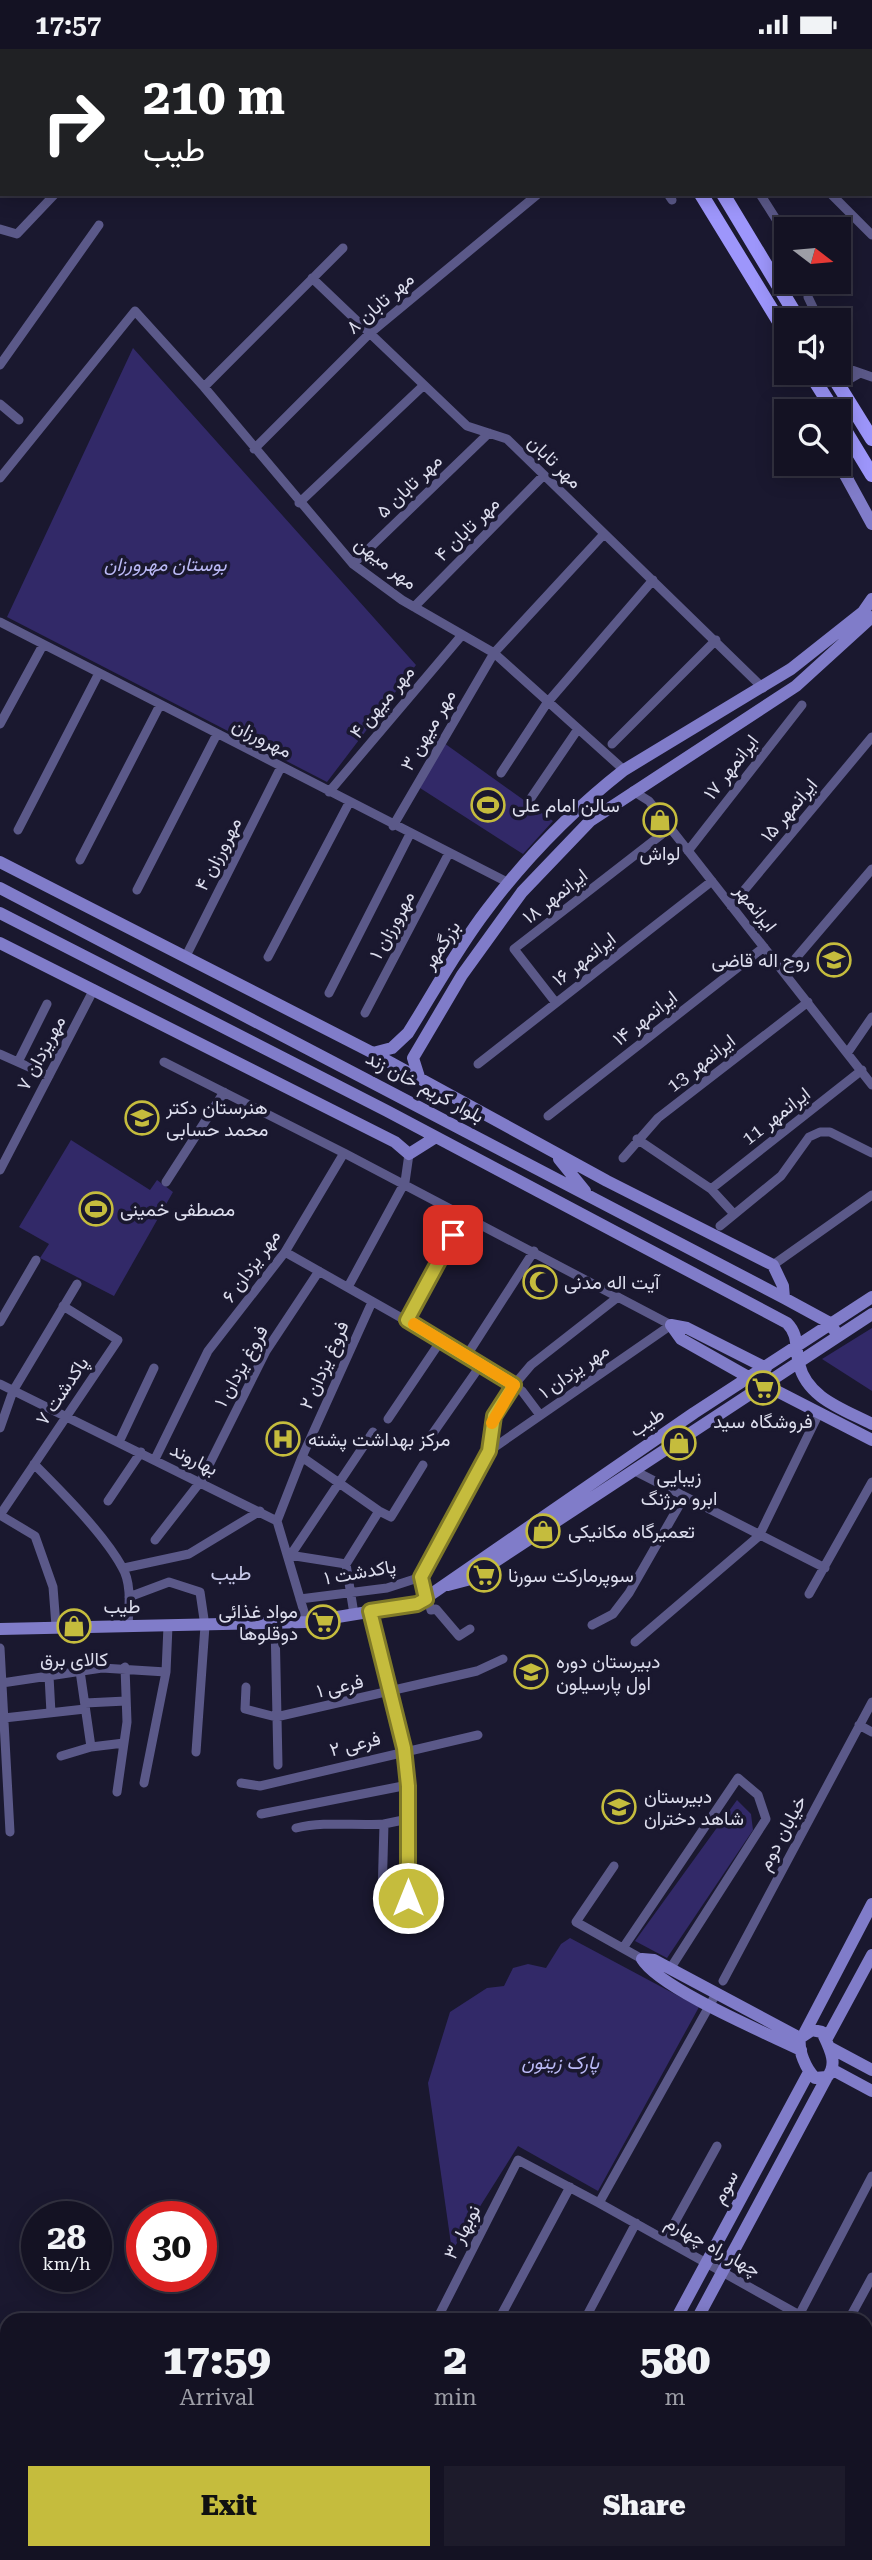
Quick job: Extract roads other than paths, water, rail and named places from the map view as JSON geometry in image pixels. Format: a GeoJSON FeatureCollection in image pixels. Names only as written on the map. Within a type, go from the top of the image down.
{"type":"FeatureCollection","features":[{"type":"Feature","properties":{"kind":"main road"},"geometry":{"type":"LineString","coordinates":[[702,196],[774,313]]}},
{"type":"Feature","properties":{"kind":"main road"},"geometry":{"type":"LineString","coordinates":[[727,196],[792,308]]}},
{"type":"Feature","properties":{"kind":"main road"},"geometry":{"type":"LineString","coordinates":[[839,385],[866,423],[872,439]]}},
{"type":"Feature","properties":{"kind":"main road"},"geometry":{"type":"LineString","coordinates":[[851,440],[872,475]]}},
{"type":"Feature","properties":{"kind":"main road"},"geometry":{"type":"LineString","coordinates":[[846,476],[872,524]]}},
{"type":"Feature","properties":{"kind":"main road","name":"بزرگمهر"},"geometry":{"type":"LineString","coordinates":[[373,1053],[393,1048],[408,1033],[485,912],[578,810],[624,770],[762,688],[863,612],[872,600]]}},
{"type":"Feature","properties":{"kind":"main road","name":"بزرگمهر"},"geometry":{"type":"LineString","coordinates":[[419,1077],[414,1058],[466,970],[522,892],[590,821],[796,686],[872,617]]}},
{"type":"Feature","properties":{"kind":"main road"},"geometry":{"type":"LineString","coordinates":[[718,715],[728,730]]}},
{"type":"Feature","properties":{"kind":"main road"},"geometry":{"type":"LineString","coordinates":[[0,862],[419,1077],[555,1153],[715,1230],[773,1265],[789,1301],[791,1318],[784,1322],[794,1331],[798,1363],[812,1392],[872,1424]]}},
{"type":"Feature","properties":{"kind":"main road","name":"بلوار کریم خان زند"},"geometry":{"type":"LineString","coordinates":[[0,888],[830,1323]]}},
{"type":"Feature","properties":{"kind":"main road","name":"بلوار کریم خان زند"},"geometry":{"type":"LineString","coordinates":[[0,913],[436,1137],[784,1322]]}},
{"type":"Feature","properties":{"kind":"main road"},"geometry":{"type":"LineString","coordinates":[[0,943],[395,1142],[408,1154],[436,1137]]}},
{"type":"Feature","properties":{"kind":"main road"},"geometry":{"type":"LineString","coordinates":[[452,963],[466,970]]}},
{"type":"Feature","properties":{"kind":"main road"},"geometry":{"type":"LineString","coordinates":[[555,1153],[590,1197]]}},
{"type":"Feature","properties":{"kind":"main road","name":"طیب"},"geometry":{"type":"LineString","coordinates":[[629,1465],[750,1378],[872,1297]]}},
{"type":"Feature","properties":{"kind":"main road","name":"طیب"},"geometry":{"type":"LineString","coordinates":[[0,1629],[307,1622],[417,1604],[447,1585],[461,1571],[629,1465],[765,1385],[872,1314]]}},
{"type":"Feature","properties":{"kind":"main road"},"geometry":{"type":"LineString","coordinates":[[830,1323],[838,1336]]}},
{"type":"Feature","properties":{"kind":"main road"},"geometry":{"type":"LineString","coordinates":[[671,1325],[687,1328],[766,1368]]}},
{"type":"Feature","properties":{"kind":"main road"},"geometry":{"type":"LineString","coordinates":[[671,1325],[681,1339],[750,1378]]}},
{"type":"Feature","properties":{"kind":"main road"},"geometry":{"type":"LineString","coordinates":[[738,1371],[743,1370],[747,1359]]}},
{"type":"Feature","properties":{"kind":"main road"},"geometry":{"type":"LineString","coordinates":[[765,1385],[872,1440]]}},
{"type":"Feature","properties":{"kind":"main road"},"geometry":{"type":"LineString","coordinates":[[872,1904],[802,2040],[809,2072],[815,2078],[830,2074],[872,2091]]}},
{"type":"Feature","properties":{"kind":"main road"},"geometry":{"type":"LineString","coordinates":[[827,2043],[872,1955]]}},
{"type":"Feature","properties":{"kind":"main road"},"geometry":{"type":"LineString","coordinates":[[642,1959],[648,1970],[802,2040]]}},
{"type":"Feature","properties":{"kind":"main road"},"geometry":{"type":"LineString","coordinates":[[642,1959],[654,1960],[670,1969],[713,2000]]}},
{"type":"Feature","properties":{"kind":"main road"},"geometry":{"type":"LineString","coordinates":[[842,1961],[863,1971]]}},
{"type":"Feature","properties":{"kind":"main road"},"geometry":{"type":"LineString","coordinates":[[802,2040],[812,2029],[822,2032],[827,2043],[830,2074]]}},
{"type":"Feature","properties":{"kind":"main road"},"geometry":{"type":"LineString","coordinates":[[827,2043],[872,2070]]}},
{"type":"Feature","properties":{"kind":"main road","name":"سوم"},"geometry":{"type":"LineString","coordinates":[[680,2313],[809,2072]]}},
{"type":"Feature","properties":{"kind":"main road","name":"سوم"},"geometry":{"type":"LineString","coordinates":[[700,2313],[830,2074]]}},
{"type":"Feature","properties":{"kind":"main road"},"geometry":{"type":"LineString","coordinates":[[758,2167],[774,2176]]}},
{"type":"Feature","properties":{"kind":"street"},"geometry":{"type":"LineString","coordinates":[[0,229],[17,234],[53,196]]}},
{"type":"Feature","properties":{"kind":"street","name":"مهر تابان ۸"},"geometry":{"type":"LineString","coordinates":[[254,449],[369,334],[536,196]]}},
{"type":"Feature","properties":{"kind":"street"},"geometry":{"type":"LineString","coordinates":[[761,196],[775,217]]}},
{"type":"Feature","properties":{"kind":"street"},"geometry":{"type":"LineString","coordinates":[[833,196],[872,235]]}},
{"type":"Feature","properties":{"kind":"street"},"geometry":{"type":"LineString","coordinates":[[0,365],[99,225]]}},
{"type":"Feature","properties":{"kind":"street"},"geometry":{"type":"LineString","coordinates":[[204,387],[343,248]]}},
{"type":"Feature","properties":{"kind":"street","name":"مهر تابان"},"geometry":{"type":"LineString","coordinates":[[312,278],[467,426],[506,439],[716,640],[762,688]]}},
{"type":"Feature","properties":{"kind":"street","name":"مهر میهن"},"geometry":{"type":"LineString","coordinates":[[0,478],[135,311],[204,387],[353,564],[414,607],[494,653],[624,770]]}},
{"type":"Feature","properties":{"kind":"street"},"geometry":{"type":"LineString","coordinates":[[851,370],[872,377]]}},
{"type":"Feature","properties":{"kind":"street"},"geometry":{"type":"LineString","coordinates":[[851,375],[860,373]]}},
{"type":"Feature","properties":{"kind":"street"},"geometry":{"type":"LineString","coordinates":[[299,503],[424,385]]}},
{"type":"Feature","properties":{"kind":"street"},"geometry":{"type":"LineString","coordinates":[[0,404],[19,420]]}},
{"type":"Feature","properties":{"kind":"street","name":"مهر تابان ۵"},"geometry":{"type":"LineString","coordinates":[[353,564],[489,433]]}},
{"type":"Feature","properties":{"kind":"street","name":"مهر تابان ۴"},"geometry":{"type":"LineString","coordinates":[[414,607],[544,476]]}},
{"type":"Feature","properties":{"kind":"street","name":"مهر میهن ۳"},"geometry":{"type":"LineString","coordinates":[[393,825],[494,653],[604,534]]}},
{"type":"Feature","properties":{"kind":"street"},"geometry":{"type":"LineString","coordinates":[[501,773],[547,702],[653,580]]}},
{"type":"Feature","properties":{"kind":"street","name":"مهرورزان"},"geometry":{"type":"LineString","coordinates":[[0,622],[509,883]]}},
{"type":"Feature","properties":{"kind":"street","name":"مهر میهن ۴"},"geometry":{"type":"LineString","coordinates":[[329,792],[462,635]]}},
{"type":"Feature","properties":{"kind":"street"},"geometry":{"type":"LineString","coordinates":[[612,744],[716,640]]}},
{"type":"Feature","properties":{"kind":"street"},"geometry":{"type":"LineString","coordinates":[[0,724],[43,645]]}},
{"type":"Feature","properties":{"kind":"street"},"geometry":{"type":"LineString","coordinates":[[18,830],[99,673]]}},
{"type":"Feature","properties":{"kind":"street"},"geometry":{"type":"LineString","coordinates":[[80,860],[160,705]]}},
{"type":"Feature","properties":{"kind":"street","name":"ایرانمهر ۱۷"},"geometry":{"type":"LineString","coordinates":[[688,851],[802,705]]}},
{"type":"Feature","properties":{"kind":"street"},"geometry":{"type":"LineString","coordinates":[[531,798],[578,729]]}},
{"type":"Feature","properties":{"kind":"street"},"geometry":{"type":"LineString","coordinates":[[138,890],[218,734]]}},
{"type":"Feature","properties":{"kind":"street","name":"ایرانمهر ۱۵"},"geometry":{"type":"LineString","coordinates":[[731,906],[872,737]]}},
{"type":"Feature","properties":{"kind":"street","name":"مهرورزان ۴"},"geometry":{"type":"LineString","coordinates":[[186,956],[281,768]]}},
{"type":"Feature","properties":{"kind":"street","name":"ایرانمهر"},"geometry":{"type":"LineString","coordinates":[[633,792],[649,801],[872,1085]]}},
{"type":"Feature","properties":{"kind":"street"},"geometry":{"type":"LineString","coordinates":[[268,957],[349,803]]}},
{"type":"Feature","properties":{"kind":"street","name":"ایرانمهر ۱۸"},"geometry":{"type":"LineString","coordinates":[[556,1003],[514,950],[670,828]]}},
{"type":"Feature","properties":{"kind":"street"},"geometry":{"type":"LineString","coordinates":[[329,993],[410,834]]}},
{"type":"Feature","properties":{"kind":"street","name":"مهرورزان ۱"},"geometry":{"type":"LineString","coordinates":[[365,1013],[449,853]]}},
{"type":"Feature","properties":{"kind":"street"},"geometry":{"type":"LineString","coordinates":[[784,972],[872,869]]}},
{"type":"Feature","properties":{"kind":"street","name":"ایرانمهر ۱۶"},"geometry":{"type":"LineString","coordinates":[[478,1064],[712,881]]}},
{"type":"Feature","properties":{"kind":"street","name":"ایرانمهر ۱۴"},"geometry":{"type":"LineString","coordinates":[[548,1116],[764,947]]}},
{"type":"Feature","properties":{"kind":"street","name":"مهریزدان ۷"},"geometry":{"type":"LineString","coordinates":[[0,1170],[94,989]]}},
{"type":"Feature","properties":{"kind":"street","name":"ایرانمهر 13"},"geometry":{"type":"LineString","coordinates":[[622,1158],[658,1118],[808,1002]]}},
{"type":"Feature","properties":{"kind":"street"},"geometry":{"type":"LineString","coordinates":[[18,1062],[47,1004]]}},
{"type":"Feature","properties":{"kind":"street"},"geometry":{"type":"LineString","coordinates":[[848,1052],[872,1017]]}},
{"type":"Feature","properties":{"kind":"street"},"geometry":{"type":"LineString","coordinates":[[1,1057],[49,1076]]}},
{"type":"Feature","properties":{"kind":"street"},"geometry":{"type":"LineString","coordinates":[[164,1062],[405,1182],[671,1325]]}},
{"type":"Feature","properties":{"kind":"street","name":"ایرانمهر 11"},"geometry":{"type":"LineString","coordinates":[[711,1189],[862,1070]]}},
{"type":"Feature","properties":{"kind":"street"},"geometry":{"type":"LineString","coordinates":[[166,1182],[224,1092]]}},
{"type":"Feature","properties":{"kind":"street"},"geometry":{"type":"LineString","coordinates":[[715,1230],[781,1176],[809,1137],[820,1132],[830,1132],[872,1153]]}},
{"type":"Feature","properties":{"kind":"street"},"geometry":{"type":"LineString","coordinates":[[637,1139],[711,1189],[734,1214]]}},
{"type":"Feature","properties":{"kind":"street","name":"مهر یزدان ۶"},"geometry":{"type":"LineString","coordinates":[[155,1459],[208,1352],[285,1252],[344,1153]]}},
{"type":"Feature","properties":{"kind":"street"},"geometry":{"type":"LineString","coordinates":[[348,1287],[405,1182],[408,1154]]}},
{"type":"Feature","properties":{"kind":"street"},"geometry":{"type":"LineString","coordinates":[[773,1265],[872,1195]]}},
{"type":"Feature","properties":{"kind":"street"},"geometry":{"type":"LineString","coordinates":[[407,1320],[464,1214]]}},
{"type":"Feature","properties":{"kind":"street"},"geometry":{"type":"LineString","coordinates":[[467,1355],[534,1251]]}},
{"type":"Feature","properties":{"kind":"street","name":"مهر یزدان ۱"},"geometry":{"type":"LineString","coordinates":[[285,1252],[442,1339],[480,1366],[514,1385],[540,1415],[671,1325]]}},
{"type":"Feature","properties":{"kind":"street"},"geometry":{"type":"LineString","coordinates":[[0,1322],[36,1260]]}},
{"type":"Feature","properties":{"kind":"street","name":"فروغ یزدان ۱"},"geometry":{"type":"LineString","coordinates":[[155,1540],[201,1481],[266,1351],[319,1271]]}},
{"type":"Feature","properties":{"kind":"street"},"geometry":{"type":"LineString","coordinates":[[0,1428],[13,1391],[77,1284]]}},
{"type":"Feature","properties":{"kind":"street","name":"پاکدشت ۱"},"geometry":{"type":"LineString","coordinates":[[300,1599],[387,1588],[421,1577],[489,1451],[494,1416],[514,1385],[531,1365],[618,1297]]}},
{"type":"Feature","properties":{"kind":"street","name":"فروغ یزدان ۲"},"geometry":{"type":"LineString","coordinates":[[277,1521],[302,1457],[372,1302]]}},
{"type":"Feature","properties":{"kind":"street","name":"پاکدشت ۷"},"geometry":{"type":"LineString","coordinates":[[0,1515],[118,1340],[63,1306]]}},
{"type":"Feature","properties":{"kind":"street"},"geometry":{"type":"LineString","coordinates":[[388,1419],[442,1339]]}},
{"type":"Feature","properties":{"kind":"street"},"geometry":{"type":"LineString","coordinates":[[424,1446],[480,1366]]}},
{"type":"Feature","properties":{"kind":"street"},"geometry":{"type":"LineString","coordinates":[[119,1442],[154,1368]]}},
{"type":"Feature","properties":{"kind":"street","name":"بهاروند"},"geometry":{"type":"LineString","coordinates":[[0,1384],[201,1481],[277,1521]]}},
{"type":"Feature","properties":{"kind":"street"},"geometry":{"type":"LineString","coordinates":[[635,1642],[760,1536],[819,1413]]}},
{"type":"Feature","properties":{"kind":"street"},"geometry":{"type":"LineString","coordinates":[[489,1451],[540,1415]]}},
{"type":"Feature","properties":{"kind":"street"},"geometry":{"type":"LineString","coordinates":[[289,1555],[373,1432]]}},
{"type":"Feature","properties":{"kind":"street"},"geometry":{"type":"LineString","coordinates":[[108,1501],[141,1452]]}},
{"type":"Feature","properties":{"kind":"street"},"geometry":{"type":"LineString","coordinates":[[302,1457],[391,1517],[423,1465]]}},
{"type":"Feature","properties":{"kind":"street"},"geometry":{"type":"LineString","coordinates":[[34,1464],[66,1496],[124,1568],[129,1597],[128,1625]]}},
{"type":"Feature","properties":{"kind":"street"},"geometry":{"type":"LineString","coordinates":[[629,1465],[684,1497],[825,1568]]}},
{"type":"Feature","properties":{"kind":"street"},"geometry":{"type":"LineString","coordinates":[[809,1594],[872,1482]]}},
{"type":"Feature","properties":{"kind":"street"},"geometry":{"type":"LineString","coordinates":[[592,1625],[613,1614],[621,1603],[684,1497]]}},
{"type":"Feature","properties":{"kind":"street"},"geometry":{"type":"LineString","coordinates":[[124,1568],[189,1553],[260,1511]]}},
{"type":"Feature","properties":{"kind":"street"},"geometry":{"type":"LineString","coordinates":[[354,1614],[346,1564],[379,1511]]}},
{"type":"Feature","properties":{"kind":"street"},"geometry":{"type":"LineString","coordinates":[[0,1515],[35,1536],[53,1587],[56,1626]]}},
{"type":"Feature","properties":{"kind":"street"},"geometry":{"type":"LineString","coordinates":[[277,1521],[307,1622]]}},
{"type":"Feature","properties":{"kind":"street"},"geometry":{"type":"LineString","coordinates":[[289,1555],[346,1564]]}},
{"type":"Feature","properties":{"kind":"street"},"geometry":{"type":"LineString","coordinates":[[421,1577],[431,1610],[436,1609],[460,1636],[470,1629]]}},
{"type":"Feature","properties":{"kind":"street"},"geometry":{"type":"LineString","coordinates":[[129,1597],[169,1582],[200,1592],[205,1626],[196,1752]]}},
{"type":"Feature","properties":{"kind":"street"},"geometry":{"type":"LineString","coordinates":[[370,1611],[405,1750],[408,1786],[408,1898]]}},
{"type":"Feature","properties":{"kind":"street"},"geometry":{"type":"LineString","coordinates":[[275,1623],[278,1765]]}},
{"type":"Feature","properties":{"kind":"street"},"geometry":{"type":"LineString","coordinates":[[145,1783],[166,1672],[168,1626]]}},
{"type":"Feature","properties":{"kind":"street"},"geometry":{"type":"LineString","coordinates":[[0,1649],[10,1832]]}},
{"type":"Feature","properties":{"kind":"street","name":"فرعی ۱"},"geometry":{"type":"LineString","coordinates":[[276,1717],[477,1671],[503,1659]]}},
{"type":"Feature","properties":{"kind":"street"},"geometry":{"type":"LineString","coordinates":[[2,1683],[125,1667],[166,1672]]}},
{"type":"Feature","properties":{"kind":"street"},"geometry":{"type":"LineString","coordinates":[[117,1792],[124,1744],[125,1667]]}},
{"type":"Feature","properties":{"kind":"street"},"geometry":{"type":"LineString","coordinates":[[80,1671],[91,1747]]}},
{"type":"Feature","properties":{"kind":"street"},"geometry":{"type":"LineString","coordinates":[[49,1676],[51,1713]]}},
{"type":"Feature","properties":{"kind":"street"},"geometry":{"type":"LineString","coordinates":[[246,1688],[245,1709],[276,1717]]}},
{"type":"Feature","properties":{"kind":"street"},"geometry":{"type":"LineString","coordinates":[[4,1718],[126,1701]]}},
{"type":"Feature","properties":{"kind":"street","name":"خیابان دوم"},"geometry":{"type":"LineString","coordinates":[[723,1981],[872,1702]]}},
{"type":"Feature","properties":{"kind":"street"},"geometry":{"type":"LineString","coordinates":[[859,1725],[872,1732]]}},
{"type":"Feature","properties":{"kind":"street","name":"فرعی ۲"},"geometry":{"type":"LineString","coordinates":[[241,1783],[260,1786],[478,1735]]}},
{"type":"Feature","properties":{"kind":"street"},"geometry":{"type":"LineString","coordinates":[[61,1756],[91,1747],[124,1744]]}},
{"type":"Feature","properties":{"kind":"street"},"geometry":{"type":"LineString","coordinates":[[623,1948],[738,1779],[758,1795],[766,1819],[670,1969]]}},
{"type":"Feature","properties":{"kind":"street"},"geometry":{"type":"LineString","coordinates":[[261,1814],[408,1786]]}},
{"type":"Feature","properties":{"kind":"street"},"geometry":{"type":"LineString","coordinates":[[296,1828],[316,1823],[350,1827],[408,1819]]}},
{"type":"Feature","properties":{"kind":"street"},"geometry":{"type":"LineString","coordinates":[[382,1897],[384,1824]]}},
{"type":"Feature","properties":{"kind":"street"},"geometry":{"type":"LineString","coordinates":[[614,1866],[576,1922],[642,1959]]}},
{"type":"Feature","properties":{"kind":"street"},"geometry":{"type":"LineString","coordinates":[[502,2313],[570,2187],[598,2203],[713,2000]]}},
{"type":"Feature","properties":{"kind":"street"},"geometry":{"type":"LineString","coordinates":[[665,2240],[717,2145]]}},
{"type":"Feature","properties":{"kind":"street","name":"نوبهار ۳"},"geometry":{"type":"LineString","coordinates":[[440,2313],[518,2160],[570,2187]]}},
{"type":"Feature","properties":{"kind":"street"},"geometry":{"type":"LineString","coordinates":[[799,2313],[872,2176]]}},
{"type":"Feature","properties":{"kind":"street","name":"چهار راه چهارم"},"geometry":{"type":"LineString","coordinates":[[598,2203],[722,2271],[790,2313]]}},
{"type":"Feature","properties":{"kind":"street"},"geometry":{"type":"LineString","coordinates":[[588,2313],[636,2224]]}},
{"type":"Feature","properties":{"kind":"street"},"geometry":{"type":"LineString","coordinates":[[852,2313],[872,2277]]}},
{"type":"Feature","properties":{"kind":"place","name":"سالن امام علی"},"geometry":{"type":"Point","coordinates":[488,805]}},
{"type":"Feature","properties":{"kind":"place","name":"لواش"},"geometry":{"type":"Point","coordinates":[660,820]}},
{"type":"Feature","properties":{"kind":"place","name":"روح اله قاضی"},"geometry":{"type":"Point","coordinates":[834,960]}},
{"type":"Feature","properties":{"kind":"place","name":"هنرستان دکتر محمد حسابی"},"geometry":{"type":"Point","coordinates":[142,1118]}},
{"type":"Feature","properties":{"kind":"place","name":"مصطفی خمینی"},"geometry":{"type":"Point","coordinates":[96,1209]}},
{"type":"Feature","properties":{"kind":"place","name":"آیت اله مدنی"},"geometry":{"type":"Point","coordinates":[540,1282]}},
{"type":"Feature","properties":{"kind":"place","name":"فروشگاه سید"},"geometry":{"type":"Point","coordinates":[763,1388]}},
{"type":"Feature","properties":{"kind":"place","name":"مرکز بهداشت پشته"},"geometry":{"type":"Point","coordinates":[283,1439]}},
{"type":"Feature","properties":{"kind":"place","name":"زیبایی ابرو مرژنگ"},"geometry":{"type":"Point","coordinates":[679,1443]}},
{"type":"Feature","properties":{"kind":"place","name":"تعمیرگاه مکانیکی"},"geometry":{"type":"Point","coordinates":[543,1531]}},
{"type":"Feature","properties":{"kind":"place","name":"سوپرمارکت سورنا"},"geometry":{"type":"Point","coordinates":[484,1575]}},
{"type":"Feature","properties":{"kind":"place","name":"مواد غذائی دوقلوها"},"geometry":{"type":"Point","coordinates":[323,1622]}},
{"type":"Feature","properties":{"kind":"place","name":"کالای برق"},"geometry":{"type":"Point","coordinates":[74,1626]}},
{"type":"Feature","properties":{"kind":"place","name":"دبیرستان دوره اول پارسیلون"},"geometry":{"type":"Point","coordinates":[531,1672]}},
{"type":"Feature","properties":{"kind":"place","name":"دبیرستان شاهد دختران"},"geometry":{"type":"Point","coordinates":[619,1807]}},
{"type":"Feature","properties":{"kind":"district","name":"طیب"},"geometry":{"type":"Point","coordinates":[231,1573]}},
{"type":"Feature","properties":{"kind":"park label","name":"بوستان مهرورزان"},"geometry":{"type":"Point","coordinates":[165,564]}},
{"type":"Feature","properties":{"kind":"park label","name":"پارک زیتون"},"geometry":{"type":"Point","coordinates":[560,2062]}}]}
